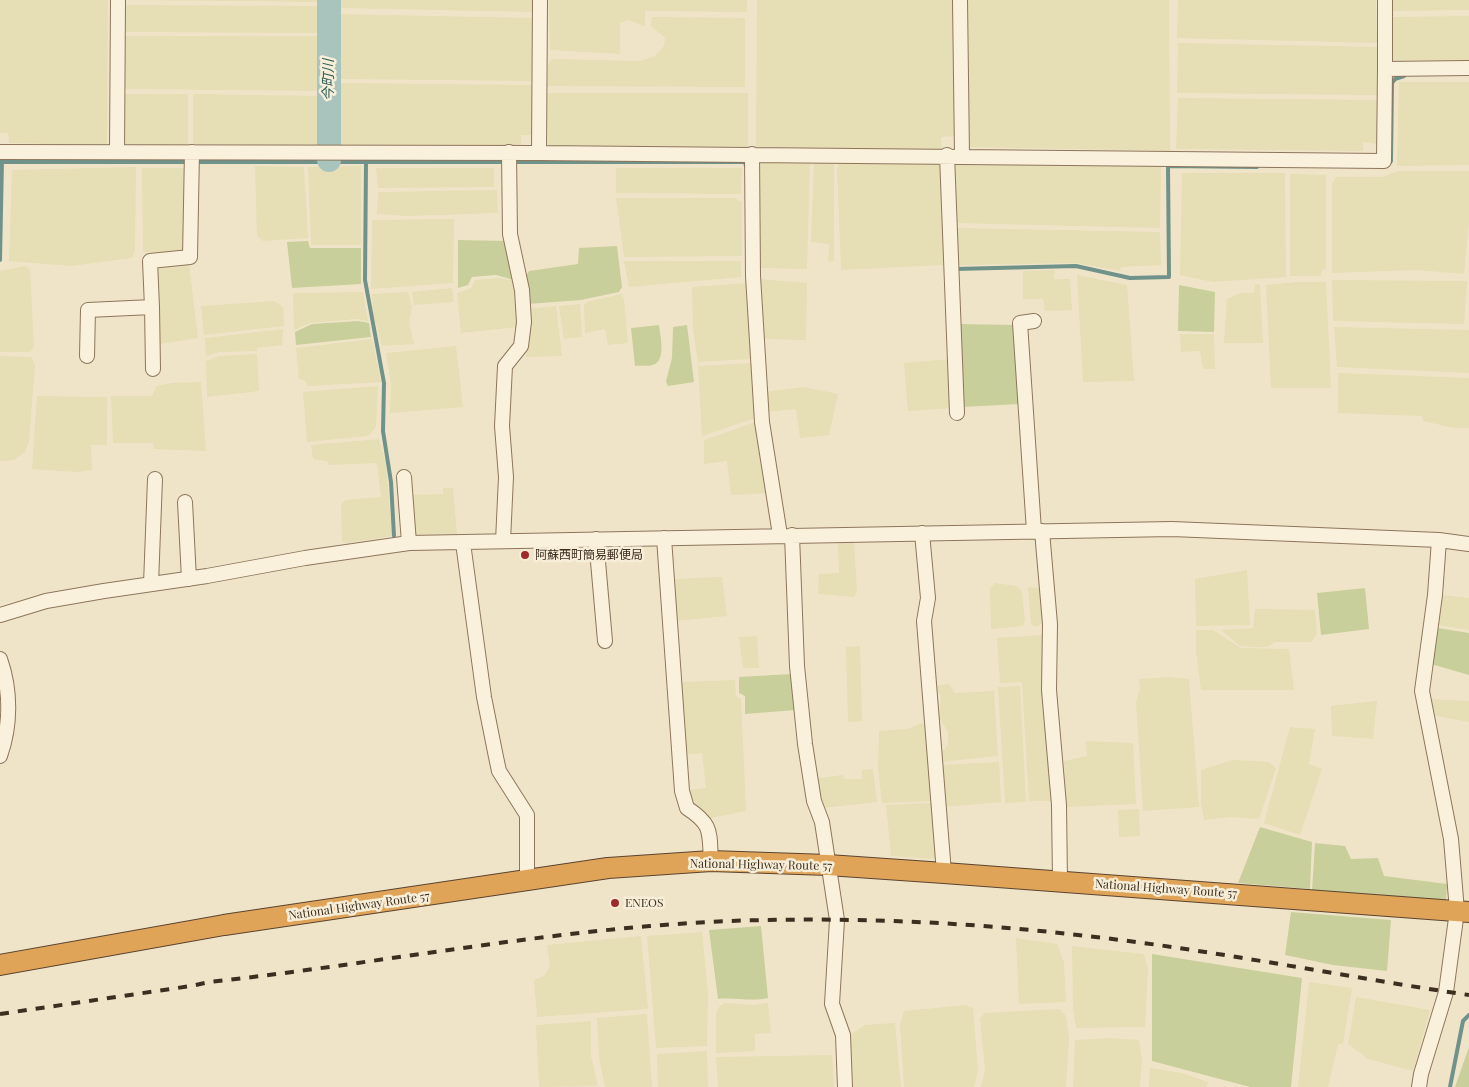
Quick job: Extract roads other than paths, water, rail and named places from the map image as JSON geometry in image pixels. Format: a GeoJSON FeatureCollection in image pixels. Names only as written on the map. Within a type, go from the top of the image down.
{"type":"FeatureCollection","features":[{"type":"Feature","properties":{"kind":"highway","name":"National Highway Route 57"},"geometry":{"type":"LineString","coordinates":[[0,965],[224,925],[527,882],[608,868],[711,861],[828,865],[1463,912]]}},
{"type":"Feature","properties":{"kind":"street"},"geometry":{"type":"LineString","coordinates":[[117,152],[118,0]]}},
{"type":"Feature","properties":{"kind":"street"},"geometry":{"type":"LineString","coordinates":[[539,152],[540,0]]}},
{"type":"Feature","properties":{"kind":"street"},"geometry":{"type":"LineString","coordinates":[[960,0],[962,155]]}},
{"type":"Feature","properties":{"kind":"street"},"geometry":{"type":"LineString","coordinates":[[0,152],[539,152],[962,155],[1384,161],[1385,0]]}},
{"type":"Feature","properties":{"kind":"street"},"geometry":{"type":"LineString","coordinates":[[1385,69],[1469,68]]}},
{"type":"Feature","properties":{"kind":"street"},"geometry":{"type":"LineString","coordinates":[[153,369],[150,261],[190,257],[192,152]]}},
{"type":"Feature","properties":{"kind":"street"},"geometry":{"type":"LineString","coordinates":[[503,542],[506,477],[502,426],[506,366],[521,346],[524,322],[522,290],[510,234],[509,152]]}},
{"type":"Feature","properties":{"kind":"street"},"geometry":{"type":"LineString","coordinates":[[752,154],[752,276],[762,422],[786,535],[805,744],[814,801],[822,822],[837,920],[832,1004],[842,1035],[845,1087]]}},
{"type":"Feature","properties":{"kind":"street"},"geometry":{"type":"LineString","coordinates":[[947,155],[957,414]]}},
{"type":"Feature","properties":{"kind":"street"},"geometry":{"type":"LineString","coordinates":[[87,356],[88,310],[152,307]]}},
{"type":"Feature","properties":{"kind":"street"},"geometry":{"type":"LineString","coordinates":[[1034,321],[1020,323],[1038,531],[1050,624],[1049,690],[1059,805],[1060,881]]}},
{"type":"Feature","properties":{"kind":"street"},"geometry":{"type":"LineString","coordinates":[[404,477],[409,543]]}},
{"type":"Feature","properties":{"kind":"street"},"geometry":{"type":"LineString","coordinates":[[151,584],[155,479]]}},
{"type":"Feature","properties":{"kind":"street"},"geometry":{"type":"LineString","coordinates":[[185,502],[189,579]]}},
{"type":"Feature","properties":{"kind":"street"},"geometry":{"type":"LineString","coordinates":[[0,615],[46,602],[305,558],[409,543],[1172,529],[1439,540],[1469,544]]}},
{"type":"Feature","properties":{"kind":"street"},"geometry":{"type":"LineString","coordinates":[[922,533],[928,598],[924,622],[925,641],[944,873]]}},
{"type":"Feature","properties":{"kind":"street"},"geometry":{"type":"LineString","coordinates":[[664,538],[682,797],[687,808],[703,818],[709,828],[711,861]]}},
{"type":"Feature","properties":{"kind":"street"},"geometry":{"type":"LineString","coordinates":[[596,539],[605,641]]}},
{"type":"Feature","properties":{"kind":"street"},"geometry":{"type":"LineString","coordinates":[[1419,1087],[1421,1074],[1446,992],[1463,912],[1422,691],[1435,595],[1439,540]]}},
{"type":"Feature","properties":{"kind":"street"},"geometry":{"type":"LineString","coordinates":[[463,543],[484,697],[499,771],[526,815],[527,882]]}},
{"type":"Feature","properties":{"kind":"street"},"geometry":{"type":"LineString","coordinates":[[0,659],[7,681],[8,698],[5,741],[0,756]]}},
{"type":"Feature","properties":{"kind":"waterway","name":"今町川"},"geometry":{"type":"LineString","coordinates":[[329,0],[329,160]]}},
{"type":"Feature","properties":{"kind":"waterway"},"geometry":{"type":"LineString","coordinates":[[1388,165],[1391,161],[1392,83],[1395,79],[1404,76]]}},
{"type":"Feature","properties":{"kind":"waterway"},"geometry":{"type":"LineString","coordinates":[[0,260],[2,160]]}},
{"type":"Feature","properties":{"kind":"waterway"},"geometry":{"type":"LineString","coordinates":[[366,161],[365,280],[384,383],[383,431],[391,482],[394,536]]}},
{"type":"Feature","properties":{"kind":"waterway"},"geometry":{"type":"LineString","coordinates":[[2,162],[745,162],[746,166]]}},
{"type":"Feature","properties":{"kind":"waterway"},"geometry":{"type":"LineString","coordinates":[[955,269],[1076,266],[1130,278],[1169,277],[1168,166],[1257,167]]}},
{"type":"Feature","properties":{"kind":"waterway"},"geometry":{"type":"LineString","coordinates":[[1450,1087],[1463,1021],[1469,1015]]}},
{"type":"Feature","properties":{"kind":"railway"},"geometry":{"type":"LineString","coordinates":[[0,1014],[209,982],[557,936],[626,928],[766,920],[922,922],[1039,931],[1225,955],[1469,995]]}},
{"type":"Feature","properties":{"kind":"place","name":"阿蘇西町簡易郵便局"},"geometry":{"type":"Point","coordinates":[525,555]}},
{"type":"Feature","properties":{"kind":"place","name":"ENEOS"},"geometry":{"type":"Point","coordinates":[615,903]}}]}
